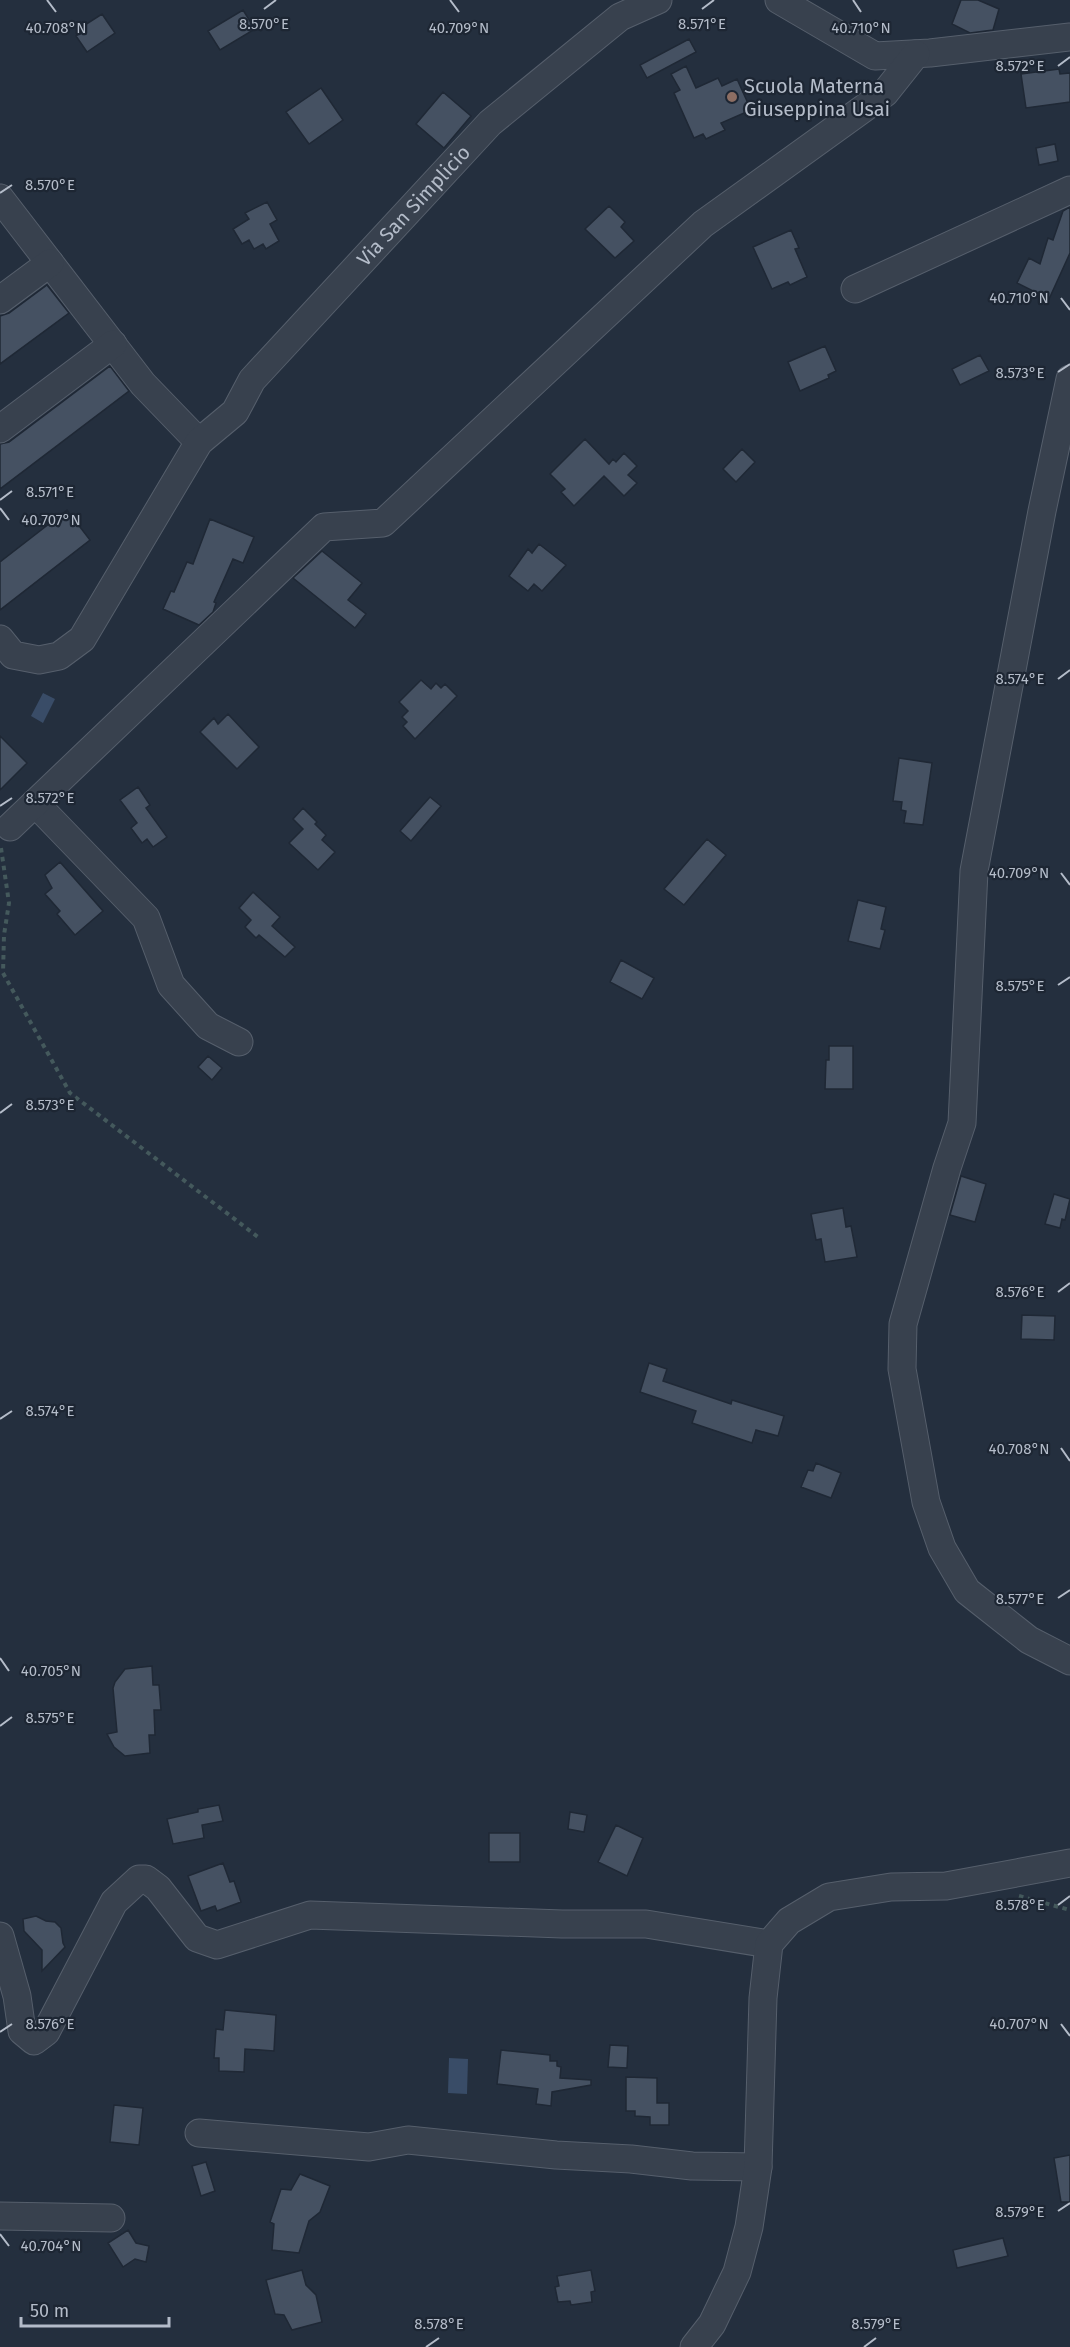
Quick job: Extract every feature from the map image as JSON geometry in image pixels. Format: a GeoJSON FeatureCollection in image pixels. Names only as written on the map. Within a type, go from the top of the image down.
{"type":"FeatureCollection","features":[{"type":"Feature","properties":{"kind":"street","name":"Via San Simplicio"},"geometry":{"type":"LineString","coordinates":[[0,639],[13,654],[39,660],[59,656],[82,639],[199,442],[235,412],[252,380],[490,123],[620,17],[629,6],[658,0]]}},
{"type":"Feature","properties":{"kind":"street"},"geometry":{"type":"LineString","coordinates":[[779,0],[875,56],[916,54],[1070,37]]}},
{"type":"Feature","properties":{"kind":"street"},"geometry":{"type":"LineString","coordinates":[[10,826],[324,527],[383,523],[703,224],[885,93],[916,54]]}},
{"type":"Feature","properties":{"kind":"street"},"geometry":{"type":"LineString","coordinates":[[855,289],[1070,190]]}},
{"type":"Feature","properties":{"kind":"street"},"geometry":{"type":"LineString","coordinates":[[0,198],[143,384],[199,442]]}},
{"type":"Feature","properties":{"kind":"street"},"geometry":{"type":"LineString","coordinates":[[0,300],[50,263]]}},
{"type":"Feature","properties":{"kind":"street"},"geometry":{"type":"LineString","coordinates":[[0,429],[112,344]]}},
{"type":"Feature","properties":{"kind":"street"},"geometry":{"type":"LineString","coordinates":[[1070,379],[1038,534],[975,871],[962,1123],[903,1324],[902,1369],[926,1502],[942,1548],[967,1591],[1029,1640],[1070,1661]]}},
{"type":"Feature","properties":{"kind":"street"},"geometry":{"type":"LineString","coordinates":[[35,802],[146,918],[171,985],[208,1026],[239,1042]]}},
{"type":"Feature","properties":{"kind":"street"},"geometry":{"type":"LineString","coordinates":[[694,2347],[712,2324],[737,2272],[749,2227],[758,2167],[763,1998],[769,1944],[789,1922],[830,1897],[891,1887],[946,1886],[1070,1863]]}},
{"type":"Feature","properties":{"kind":"street"},"geometry":{"type":"LineString","coordinates":[[0,1936],[17,1996],[22,2031],[34,2041],[46,2032],[114,1902],[139,1880],[146,1879],[158,1888],[197,1938],[217,1945],[310,1915],[562,1924],[646,1924],[769,1944]]}},
{"type":"Feature","properties":{"kind":"street"},"geometry":{"type":"LineString","coordinates":[[199,2133],[369,2147],[408,2140],[556,2155],[631,2158],[692,2166],[758,2167]]}},
{"type":"Feature","properties":{"kind":"street"},"geometry":{"type":"LineString","coordinates":[[0,2216],[111,2218]]}},
{"type":"Feature","properties":{"kind":"path"},"geometry":{"type":"LineString","coordinates":[[10,826],[3,838],[0,853],[9,903],[4,934],[3,973],[70,1093],[258,1237]]}},
{"type":"Feature","properties":{"kind":"water"},"geometry":{"type":"Polygon","coordinates":[[[43,693],[55,699],[43,723],[31,716],[43,693]]]}},
{"type":"Feature","properties":{"kind":"water"},"geometry":{"type":"Polygon","coordinates":[[[449,2058],[468,2059],[467,2094],[448,2093],[449,2058]]]}},
{"type":"Feature","properties":{"kind":"building"},"geometry":{"type":"Polygon","coordinates":[[[961,0],[978,0],[999,9],[993,30],[970,33],[952,24],[961,0]]]}},
{"type":"Feature","properties":{"kind":"building"},"geometry":{"type":"Polygon","coordinates":[[[243,10],[255,29],[220,50],[208,31],[243,10]]]}},
{"type":"Feature","properties":{"kind":"building"},"geometry":{"type":"Polygon","coordinates":[[[102,14],[115,33],[87,52],[76,36],[79,34],[77,30],[102,14]]]}},
{"type":"Feature","properties":{"kind":"building"},"geometry":{"type":"Polygon","coordinates":[[[689,39],[696,52],[647,78],[640,65],[689,39]]]}},
{"type":"Feature","properties":{"kind":"building"},"geometry":{"type":"Polygon","coordinates":[[[686,66],[696,88],[718,78],[722,86],[737,79],[751,110],[721,123],[725,130],[706,139],[703,134],[694,138],[674,93],[680,90],[671,74],[686,66]]]}},
{"type":"Feature","properties":{"kind":"building"},"geometry":{"type":"Polygon","coordinates":[[[1059,69],[1060,74],[1070,73],[1070,102],[1026,108],[1021,74],[1059,69]]]}},
{"type":"Feature","properties":{"kind":"building"},"geometry":{"type":"Polygon","coordinates":[[[321,88],[343,120],[309,144],[286,112],[321,88]]]}},
{"type":"Feature","properties":{"kind":"building"},"geometry":{"type":"Polygon","coordinates":[[[443,92],[471,116],[444,148],[416,124],[443,92]]]}},
{"type":"Feature","properties":{"kind":"building"},"geometry":{"type":"Polygon","coordinates":[[[1055,144],[1058,161],[1039,165],[1036,148],[1055,144]]]}},
{"type":"Feature","properties":{"kind":"building"},"geometry":{"type":"Polygon","coordinates":[[[267,202],[277,220],[270,224],[279,241],[266,249],[263,244],[254,249],[249,240],[242,244],[233,229],[249,219],[245,213],[267,202]]]}},
{"type":"Feature","properties":{"kind":"building"},"geometry":{"type":"Polygon","coordinates":[[[609,206],[625,222],[621,227],[634,241],[615,258],[585,229],[609,206]]]}},
{"type":"Feature","properties":{"kind":"building"},"geometry":{"type":"Polygon","coordinates":[[[1070,207],[1070,253],[1049,299],[1017,283],[1029,258],[1040,264],[1048,238],[1053,240],[1063,211],[1070,207]]]}},
{"type":"Feature","properties":{"kind":"building"},"geometry":{"type":"Polygon","coordinates":[[[791,230],[799,248],[795,249],[807,277],[790,285],[788,282],[772,289],[753,247],[791,230]]]}},
{"type":"Feature","properties":{"kind":"building"},"geometry":{"type":"Polygon","coordinates":[[[47,285],[69,313],[0,364],[0,316],[9,313],[47,285]]]}},
{"type":"Feature","properties":{"kind":"building"},"geometry":{"type":"Polygon","coordinates":[[[825,346],[836,371],[828,375],[829,378],[800,391],[788,362],[825,346]]]}},
{"type":"Feature","properties":{"kind":"building"},"geometry":{"type":"Polygon","coordinates":[[[980,355],[989,371],[960,385],[952,369],[980,355]]]}},
{"type":"Feature","properties":{"kind":"building"},"geometry":{"type":"Polygon","coordinates":[[[110,366],[129,391],[0,489],[0,444],[9,442],[110,366]]]}},
{"type":"Feature","properties":{"kind":"building"},"geometry":{"type":"Polygon","coordinates":[[[585,439],[609,464],[613,459],[616,462],[624,453],[637,466],[628,475],[637,483],[624,496],[604,476],[574,506],[561,492],[565,489],[550,474],[585,439]]]}},
{"type":"Feature","properties":{"kind":"building"},"geometry":{"type":"Polygon","coordinates":[[[742,449],[755,462],[736,482],[723,469],[742,449]]]}},
{"type":"Feature","properties":{"kind":"building"},"geometry":{"type":"Polygon","coordinates":[[[67,510],[90,540],[0,610],[0,562],[67,510]]]}},
{"type":"Feature","properties":{"kind":"building"},"geometry":{"type":"Polygon","coordinates":[[[210,519],[254,537],[243,563],[233,559],[214,602],[216,603],[213,612],[199,625],[163,609],[171,591],[174,592],[187,562],[193,564],[210,519]]]}},
{"type":"Feature","properties":{"kind":"building"},"geometry":{"type":"Polygon","coordinates":[[[539,544],[566,565],[542,591],[534,584],[528,591],[509,576],[528,549],[532,553],[539,544]]]}},
{"type":"Feature","properties":{"kind":"building"},"geometry":{"type":"Polygon","coordinates":[[[322,551],[362,583],[348,600],[366,614],[355,628],[293,578],[322,551]]]}},
{"type":"Feature","properties":{"kind":"building"},"geometry":{"type":"Polygon","coordinates":[[[421,680],[431,689],[436,683],[441,688],[445,684],[457,696],[415,739],[403,726],[407,722],[402,717],[408,711],[399,702],[421,680]]]}},
{"type":"Feature","properties":{"kind":"building"},"geometry":{"type":"Polygon","coordinates":[[[228,714],[259,747],[237,769],[200,732],[214,718],[218,724],[228,714]]]}},
{"type":"Feature","properties":{"kind":"building"},"geometry":{"type":"Polygon","coordinates":[[[0,736],[27,763],[0,790],[0,736]]]}},
{"type":"Feature","properties":{"kind":"building"},"geometry":{"type":"Polygon","coordinates":[[[899,758],[932,763],[923,825],[904,823],[906,811],[901,810],[902,802],[893,801],[899,758]]]}},
{"type":"Feature","properties":{"kind":"building"},"geometry":{"type":"Polygon","coordinates":[[[138,787],[150,805],[146,808],[167,837],[153,847],[147,839],[142,843],[131,828],[137,823],[120,800],[138,787]]]}},
{"type":"Feature","properties":{"kind":"building"},"geometry":{"type":"Polygon","coordinates":[[[430,797],[441,806],[411,841],[400,831],[430,797]]]}},
{"type":"Feature","properties":{"kind":"building"},"geometry":{"type":"Polygon","coordinates":[[[303,808],[326,835],[322,840],[335,852],[318,870],[289,843],[303,829],[293,819],[303,808]]]}},
{"type":"Feature","properties":{"kind":"building"},"geometry":{"type":"Polygon","coordinates":[[[707,839],[726,855],[684,905],[664,889],[707,839]]]}},
{"type":"Feature","properties":{"kind":"building"},"geometry":{"type":"Polygon","coordinates":[[[60,862],[103,911],[75,935],[57,914],[60,911],[45,894],[52,888],[45,875],[60,862]]]}},
{"type":"Feature","properties":{"kind":"building"},"geometry":{"type":"Polygon","coordinates":[[[253,892],[280,917],[272,926],[295,947],[285,957],[259,935],[256,938],[245,927],[251,920],[239,908],[253,892]]]}},
{"type":"Feature","properties":{"kind":"building"},"geometry":{"type":"Polygon","coordinates":[[[858,900],[886,907],[881,929],[885,930],[880,949],[848,941],[858,900]]]}},
{"type":"Feature","properties":{"kind":"building"},"geometry":{"type":"Polygon","coordinates":[[[621,960],[654,978],[642,999],[610,982],[621,960]]]}},
{"type":"Feature","properties":{"kind":"building"},"geometry":{"type":"Polygon","coordinates":[[[829,1046],[853,1046],[853,1089],[825,1089],[829,1046]]]}},
{"type":"Feature","properties":{"kind":"building"},"geometry":{"type":"Polygon","coordinates":[[[208,1056],[222,1068],[212,1080],[198,1067],[208,1056]]]}},
{"type":"Feature","properties":{"kind":"building"},"geometry":{"type":"Polygon","coordinates":[[[961,1176],[986,1184],[975,1222],[950,1215],[961,1176]]]}},
{"type":"Feature","properties":{"kind":"building"},"geometry":{"type":"Polygon","coordinates":[[[1054,1194],[1070,1199],[1065,1220],[1062,1219],[1060,1228],[1045,1224],[1054,1194]]]}},
{"type":"Feature","properties":{"kind":"building"},"geometry":{"type":"Polygon","coordinates":[[[843,1208],[846,1227],[851,1226],[857,1257],[825,1262],[821,1239],[816,1240],[811,1214],[843,1208]]]}},
{"type":"Feature","properties":{"kind":"building"},"geometry":{"type":"Polygon","coordinates":[[[1022,1315],[1055,1316],[1054,1340],[1021,1339],[1022,1315]]]}},
{"type":"Feature","properties":{"kind":"building"},"geometry":{"type":"Polygon","coordinates":[[[649,1363],[667,1369],[663,1381],[731,1404],[732,1400],[784,1416],[778,1436],[756,1430],[752,1443],[692,1423],[696,1411],[640,1392],[649,1363]]]}},
{"type":"Feature","properties":{"kind":"building"},"geometry":{"type":"Polygon","coordinates":[[[816,1463],[841,1473],[831,1498],[801,1487],[808,1470],[813,1471],[816,1463]]]}},
{"type":"Feature","properties":{"kind":"building"},"geometry":{"type":"Polygon","coordinates":[[[152,1666],[153,1685],[159,1685],[161,1710],[154,1710],[155,1735],[149,1735],[150,1753],[125,1756],[114,1747],[107,1734],[117,1732],[113,1688],[125,1669],[152,1666]]]}},
{"type":"Feature","properties":{"kind":"building"},"geometry":{"type":"Polygon","coordinates":[[[219,1805],[223,1821],[202,1825],[204,1838],[173,1844],[167,1819],[219,1805]]]}},
{"type":"Feature","properties":{"kind":"building"},"geometry":{"type":"Polygon","coordinates":[[[570,1812],[587,1815],[584,1832],[568,1829],[570,1812]]]}},
{"type":"Feature","properties":{"kind":"building"},"geometry":{"type":"Polygon","coordinates":[[[616,1825],[643,1838],[627,1876],[598,1862],[616,1825]]]}},
{"type":"Feature","properties":{"kind":"building"},"geometry":{"type":"Polygon","coordinates":[[[489,1833],[520,1833],[520,1862],[489,1862],[489,1833]]]}},
{"type":"Feature","properties":{"kind":"building"},"geometry":{"type":"Polygon","coordinates":[[[223,1863],[230,1882],[234,1881],[241,1902],[217,1911],[215,1906],[201,1911],[188,1876],[223,1863]]]}},
{"type":"Feature","properties":{"kind":"building"},"geometry":{"type":"Polygon","coordinates":[[[36,1916],[55,1922],[61,1928],[65,1947],[42,1971],[42,1950],[24,1931],[23,1919],[36,1916]]]}},
{"type":"Feature","properties":{"kind":"building"},"geometry":{"type":"Polygon","coordinates":[[[225,2010],[276,2015],[274,2051],[245,2049],[244,2072],[219,2071],[219,2058],[214,2058],[216,2029],[223,2030],[225,2010]]]}},
{"type":"Feature","properties":{"kind":"building"},"geometry":{"type":"Polygon","coordinates":[[[610,2045],[628,2046],[627,2068],[608,2067],[610,2045]]]}},
{"type":"Feature","properties":{"kind":"building"},"geometry":{"type":"Polygon","coordinates":[[[501,2050],[550,2055],[550,2061],[557,2061],[557,2066],[561,2067],[560,2078],[591,2080],[591,2085],[552,2092],[551,2106],[536,2104],[538,2089],[497,2084],[501,2050]]]}},
{"type":"Feature","properties":{"kind":"building"},"geometry":{"type":"Polygon","coordinates":[[[626,2077],[657,2078],[657,2103],[669,2103],[669,2125],[650,2125],[650,2117],[635,2116],[635,2111],[626,2111],[626,2077]]]}},
{"type":"Feature","properties":{"kind":"building"},"geometry":{"type":"Polygon","coordinates":[[[114,2105],[143,2108],[139,2145],[110,2142],[114,2105]]]}},
{"type":"Feature","properties":{"kind":"building"},"geometry":{"type":"Polygon","coordinates":[[[1070,2155],[1070,2202],[1061,2202],[1054,2158],[1070,2155]]]}},
{"type":"Feature","properties":{"kind":"building"},"geometry":{"type":"Polygon","coordinates":[[[206,2162],[215,2191],[201,2196],[192,2166],[206,2162]]]}},
{"type":"Feature","properties":{"kind":"building"},"geometry":{"type":"Polygon","coordinates":[[[300,2174],[330,2186],[320,2212],[309,2221],[299,2253],[272,2250],[274,2224],[270,2222],[281,2189],[291,2190],[300,2174]]]}},
{"type":"Feature","properties":{"kind":"building"},"geometry":{"type":"Polygon","coordinates":[[[128,2230],[136,2243],[149,2246],[146,2262],[135,2259],[123,2267],[108,2243],[128,2230]]]}},
{"type":"Feature","properties":{"kind":"building"},"geometry":{"type":"Polygon","coordinates":[[[1003,2238],[1008,2256],[957,2268],[953,2250],[1003,2238]]]}},
{"type":"Feature","properties":{"kind":"building"},"geometry":{"type":"Polygon","coordinates":[[[302,2270],[306,2285],[316,2295],[322,2322],[292,2330],[284,2315],[275,2314],[266,2280],[302,2270]]]}},
{"type":"Feature","properties":{"kind":"building"},"geometry":{"type":"Polygon","coordinates":[[[591,2270],[595,2291],[591,2292],[592,2302],[571,2305],[570,2301],[558,2302],[555,2287],[559,2286],[557,2276],[591,2270]]]}},
{"type":"Feature","properties":{"kind":"place","name":"Scuola Materna Giuseppina Usai"},"geometry":{"type":"Point","coordinates":[732,97]}}]}
